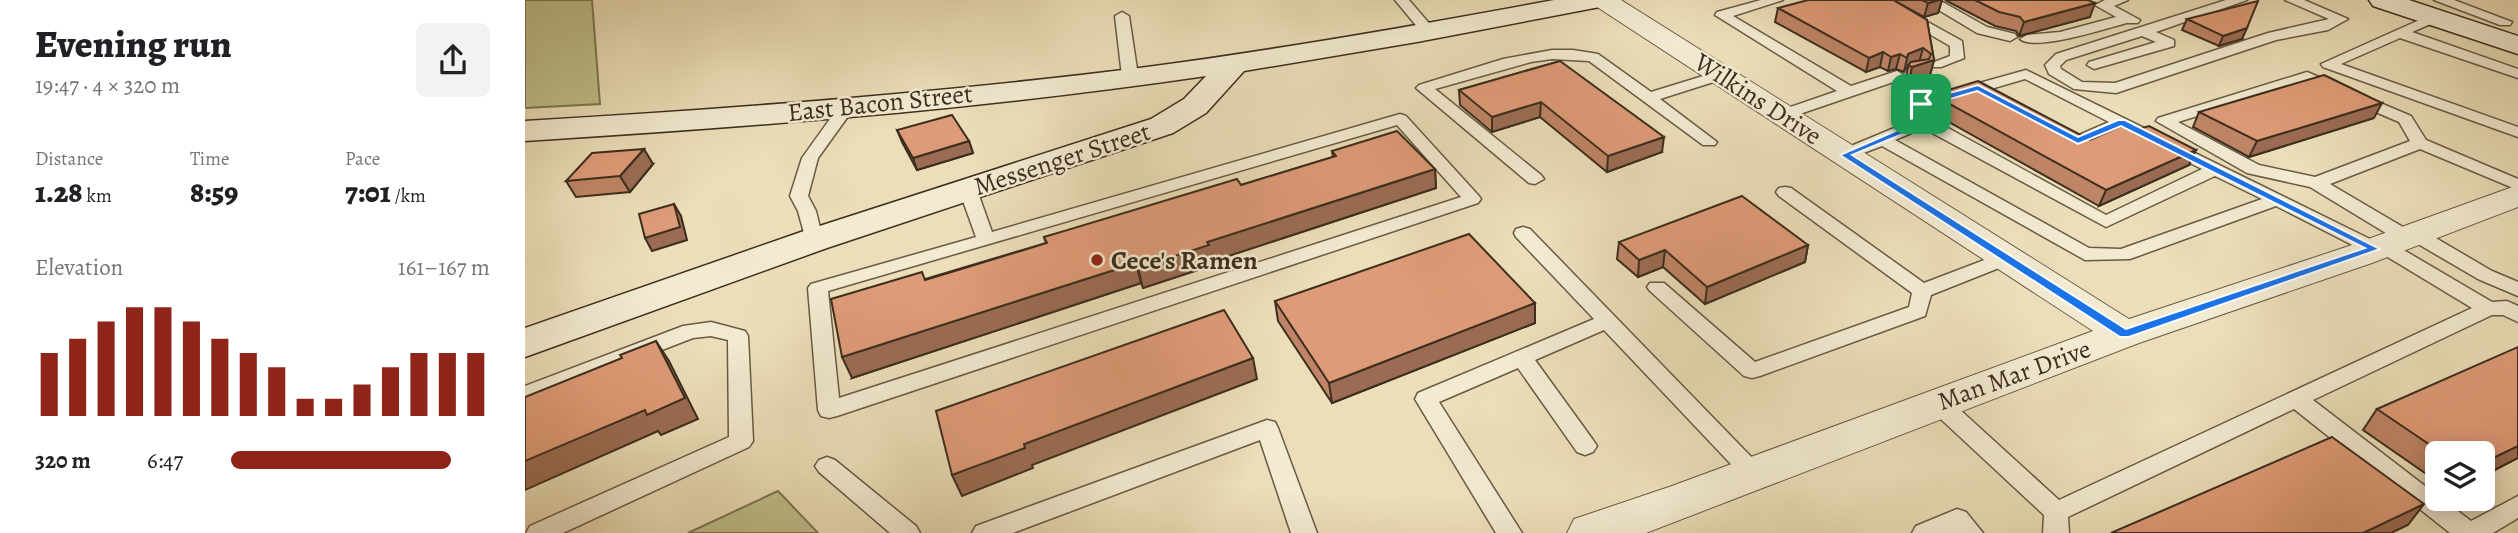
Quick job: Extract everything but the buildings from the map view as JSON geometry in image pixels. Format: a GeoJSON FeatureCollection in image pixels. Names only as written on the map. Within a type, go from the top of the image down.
{"type":"FeatureCollection","features":[{"type":"Feature","properties":{"kind":"main road"},"geometry":{"type":"LineString","coordinates":[[1235,63],[1429,32],[1596,0]]}},
{"type":"Feature","properties":{"kind":"main road"},"geometry":{"type":"LineString","coordinates":[[2382,0],[2438,9],[2503,34]]}},
{"type":"Feature","properties":{"kind":"main road","name":"East Bacon Street"},"geometry":{"type":"LineString","coordinates":[[525,131],[846,108],[1235,63]]}},
{"type":"Feature","properties":{"kind":"main road","name":"Messenger Street"},"geometry":{"type":"LineString","coordinates":[[525,343],[814,240],[1162,126],[1195,106],[1235,63]]}},
{"type":"Feature","properties":{"kind":"street","name":"Wilkins Drive"},"geometry":{"type":"LineString","coordinates":[[1603,0],[2125,334]]}},
{"type":"Feature","properties":{"kind":"street","name":"Man Mar Drive"},"geometry":{"type":"LineString","coordinates":[[1618,529],[1938,403],[2518,195]]}},
{"type":"Feature","properties":{"kind":"lane"},"geometry":{"type":"LineString","coordinates":[[1402,0],[1429,32]]}},
{"type":"Feature","properties":{"kind":"lane"},"geometry":{"type":"LineString","coordinates":[[1776,0],[1722,15],[1849,92]]}},
{"type":"Feature","properties":{"kind":"lane"},"geometry":{"type":"LineString","coordinates":[[1878,0],[1957,44],[1957,58],[1936,64]]}},
{"type":"Feature","properties":{"kind":"lane"},"geometry":{"type":"LineString","coordinates":[[1929,0],[1982,30],[2010,37]]}},
{"type":"Feature","properties":{"kind":"lane"},"geometry":{"type":"LineString","coordinates":[[2096,3],[2121,0]]}},
{"type":"Feature","properties":{"kind":"lane"},"geometry":{"type":"LineString","coordinates":[[2240,0],[2061,57],[2052,65],[2054,71],[2079,86],[2116,88],[2273,36],[2323,27],[2341,19],[2292,0]]}},
{"type":"Feature","properties":{"kind":"lane"},"geometry":{"type":"LineString","coordinates":[[2094,65],[2169,43],[2129,18],[2096,3]]}},
{"type":"Feature","properties":{"kind":"lane"},"geometry":{"type":"LineString","coordinates":[[2438,9],[2400,33],[2329,64],[2518,132]]}},
{"type":"Feature","properties":{"kind":"lane"},"geometry":{"type":"LineString","coordinates":[[2503,34],[2518,14]]}},
{"type":"Feature","properties":{"kind":"lane"},"geometry":{"type":"LineString","coordinates":[[1122,16],[1130,76]]}},
{"type":"Feature","properties":{"kind":"lane"},"geometry":{"type":"LineString","coordinates":[[2027,39],[2060,36],[2129,18]]}},
{"type":"Feature","properties":{"kind":"lane"},"geometry":{"type":"LineString","coordinates":[[2400,33],[2518,74]]}},
{"type":"Feature","properties":{"kind":"lane"},"geometry":{"type":"LineString","coordinates":[[1535,179],[1424,88],[1535,57],[1576,53],[1593,57],[1709,142]]}},
{"type":"Feature","properties":{"kind":"lane"},"geometry":{"type":"LineString","coordinates":[[1845,155],[1919,124],[1921,104],[2026,74],[2276,200],[2394,241],[2518,290]]}},
{"type":"Feature","properties":{"kind":"lane"},"geometry":{"type":"LineString","coordinates":[[1650,97],[1721,75]]}},
{"type":"Feature","properties":{"kind":"lane"},"geometry":{"type":"LineString","coordinates":[[1782,115],[1897,76]]}},
{"type":"Feature","properties":{"kind":"lane"},"geometry":{"type":"LineString","coordinates":[[2508,308],[2394,241],[2316,183],[2253,169],[2164,121],[2307,77],[2405,119],[2420,143],[2518,186]]}},
{"type":"Feature","properties":{"kind":"lane"},"geometry":{"type":"LineString","coordinates":[[1978,88],[2000,99]]}},
{"type":"Feature","properties":{"kind":"lane"},"geometry":{"type":"LineString","coordinates":[[814,240],[807,211],[799,197],[810,158],[846,108]]}},
{"type":"Feature","properties":{"kind":"lane"},"geometry":{"type":"LineString","coordinates":[[1400,119],[1472,199],[829,410],[818,288],[986,240],[1400,119]]}},
{"type":"Feature","properties":{"kind":"lane"},"geometry":{"type":"LineString","coordinates":[[1919,119],[2106,222],[2215,169]]}},
{"type":"Feature","properties":{"kind":"lane"},"geometry":{"type":"LineString","coordinates":[[2045,123],[2078,141],[2122,122]]}},
{"type":"Feature","properties":{"kind":"lane"},"geometry":{"type":"LineString","coordinates":[[1882,139],[2085,254],[2123,255],[2276,200]]}},
{"type":"Feature","properties":{"kind":"lane"},"geometry":{"type":"LineString","coordinates":[[2316,183],[2420,143]]}},
{"type":"Feature","properties":{"kind":"lane"},"geometry":{"type":"LineString","coordinates":[[968,190],[986,240]]}},
{"type":"Feature","properties":{"kind":"lane"},"geometry":{"type":"LineString","coordinates":[[1785,192],[1922,291]]}},
{"type":"Feature","properties":{"kind":"lane"},"geometry":{"type":"LineString","coordinates":[[1523,233],[1754,474]]}},
{"type":"Feature","properties":{"kind":"lane"},"geometry":{"type":"LineString","coordinates":[[1922,291],[2007,258]]}},
{"type":"Feature","properties":{"kind":"lane"},"geometry":{"type":"LineString","coordinates":[[1657,287],[1752,371],[1918,311],[1922,291]]}},
{"type":"Feature","properties":{"kind":"lane"},"geometry":{"type":"LineString","coordinates":[[1938,403],[2056,523],[2296,399],[2508,308]]}},
{"type":"Feature","properties":{"kind":"lane"},"geometry":{"type":"LineString","coordinates":[[1509,533],[1426,399],[1607,321]]}},
{"type":"Feature","properties":{"kind":"lane"},"geometry":{"type":"LineString","coordinates":[[525,395],[690,331],[711,329],[738,336],[741,441],[539,533]]}},
{"type":"Feature","properties":{"kind":"lane"},"geometry":{"type":"LineString","coordinates":[[1521,358],[1585,446]]}},
{"type":"Feature","properties":{"kind":"lane"},"geometry":{"type":"LineString","coordinates":[[2296,399],[2470,533],[2518,506]]}},
{"type":"Feature","properties":{"kind":"lane"},"geometry":{"type":"LineString","coordinates":[[985,533],[1267,428],[1304,533]]}},
{"type":"Feature","properties":{"kind":"lane"},"geometry":{"type":"LineString","coordinates":[[827,466],[907,533]]}},
{"type":"Feature","properties":{"kind":"lane"},"geometry":{"type":"LineString","coordinates":[[1925,533],[1957,519],[1970,533]]}},
{"type":"Feature","properties":{"kind":"green space"},"geometry":{"type":"Polygon","coordinates":[[[525,0],[592,0],[600,104],[525,108],[525,0]]]}},
{"type":"Feature","properties":{"kind":"green space"},"geometry":{"type":"Polygon","coordinates":[[[778,491],[818,533],[688,533],[778,491]]]}},
{"type":"Feature","properties":{"kind":"place","name":"Cece's Ramen"},"geometry":{"type":"Point","coordinates":[1097,260]}},
{"type":"Feature","properties":{"kind":"route"},"geometry":{"type":"LineString","coordinates":[[1978,88],[2078,141],[2122,122],[2375,249],[2125,334],[1845,155],[1919,124],[1921,104],[1978,88]]}}]}
